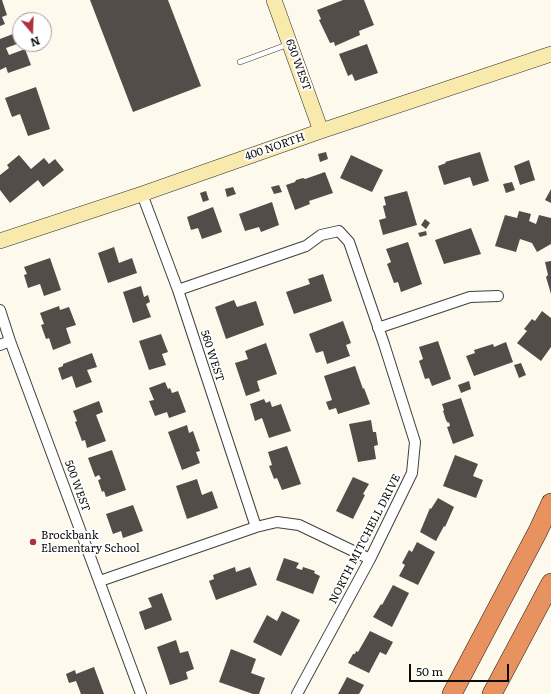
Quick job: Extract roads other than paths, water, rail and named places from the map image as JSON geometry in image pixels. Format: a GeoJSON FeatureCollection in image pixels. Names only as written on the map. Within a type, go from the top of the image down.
{"type":"FeatureCollection","features":[{"type":"Feature","properties":{"kind":"highway"},"geometry":{"type":"LineString","coordinates":[[452,694],[538,531],[551,503]]}},
{"type":"Feature","properties":{"kind":"highway"},"geometry":{"type":"LineString","coordinates":[[492,694],[551,583]]}},
{"type":"Feature","properties":{"kind":"main road","name":"630 WEST"},"geometry":{"type":"LineString","coordinates":[[274,0],[322,131]]}},
{"type":"Feature","properties":{"kind":"main road","name":"400 NORTH"},"geometry":{"type":"LineString","coordinates":[[0,241],[551,54]]}},
{"type":"Feature","properties":{"kind":"street","name":"560 WEST"},"geometry":{"type":"LineString","coordinates":[[142,194],[178,290],[256,526]]}},
{"type":"Feature","properties":{"kind":"street","name":"NORTH MITCHELL DRIVE"},"geometry":{"type":"LineString","coordinates":[[178,290],[306,246],[321,236],[339,231],[349,242],[384,344],[415,442],[412,473],[370,559],[297,694]]}},
{"type":"Feature","properties":{"kind":"street"},"geometry":{"type":"LineString","coordinates":[[378,328],[470,297],[498,296]]}},
{"type":"Feature","properties":{"kind":"street","name":"500 WEST"},"geometry":{"type":"LineString","coordinates":[[0,310],[10,341],[141,694]]}},
{"type":"Feature","properties":{"kind":"street"},"geometry":{"type":"LineString","coordinates":[[0,345],[10,341]]}},
{"type":"Feature","properties":{"kind":"street"},"geometry":{"type":"LineString","coordinates":[[100,581],[256,526],[277,522],[299,524],[370,559]]}},
{"type":"Feature","properties":{"kind":"lane"},"geometry":{"type":"LineString","coordinates":[[240,62],[290,43]]}},
{"type":"Feature","properties":{"kind":"place","name":"Brockbank Elementary School"},"geometry":{"type":"Point","coordinates":[33,542]}}]}
